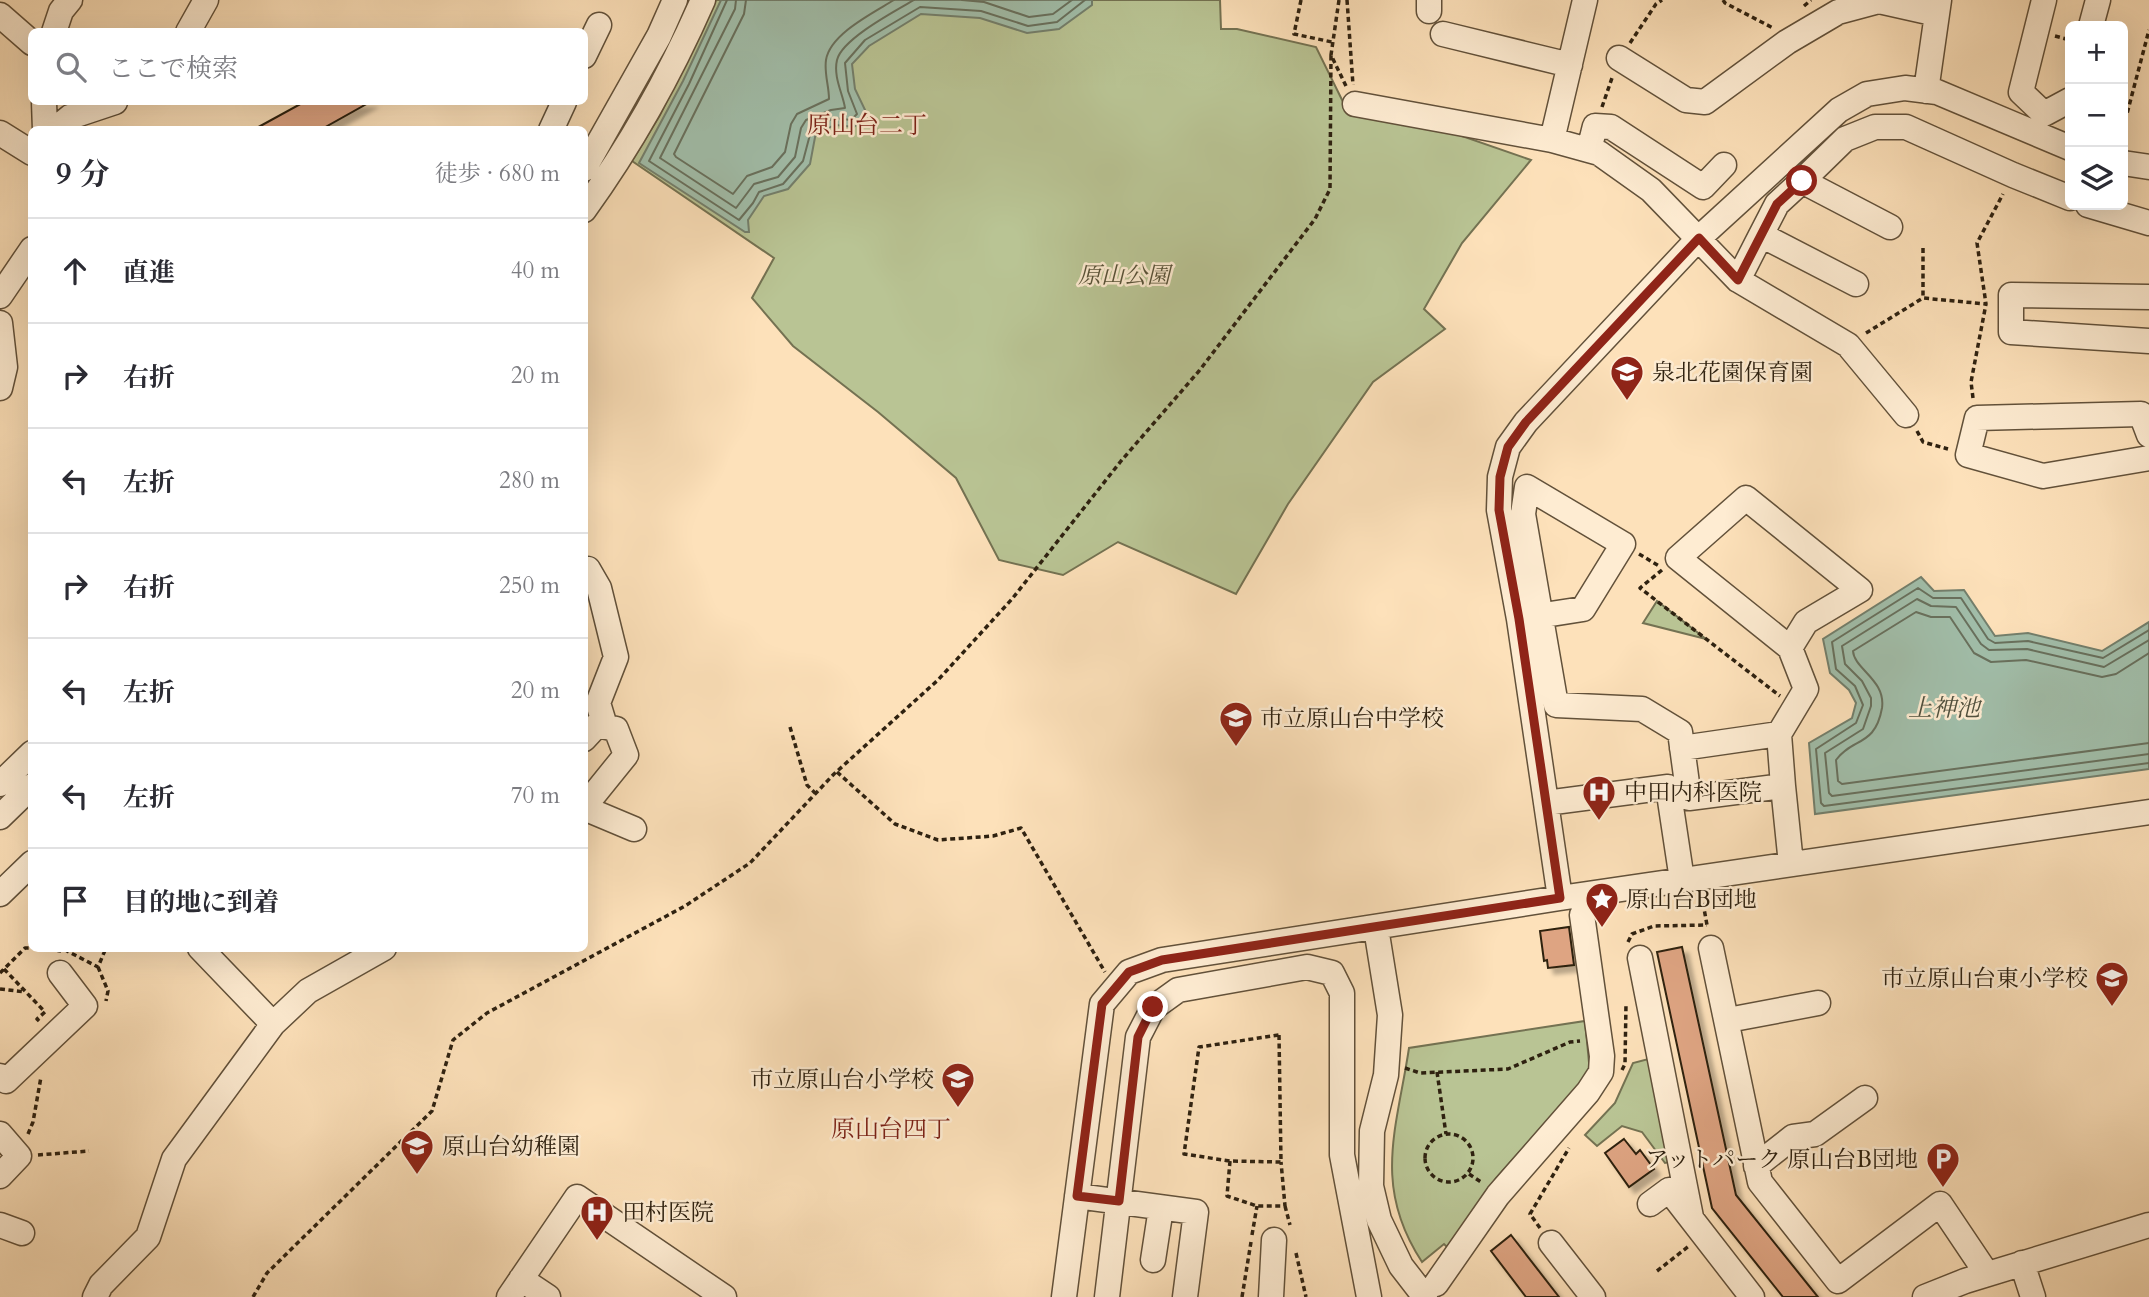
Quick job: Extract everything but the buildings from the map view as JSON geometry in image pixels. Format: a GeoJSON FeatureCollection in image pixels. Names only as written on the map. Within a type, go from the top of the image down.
{"type":"FeatureCollection","features":[{"type":"Feature","properties":{"kind":"street"},"geometry":{"type":"LineString","coordinates":[[55,28],[61,11],[70,0]]}},
{"type":"Feature","properties":{"kind":"street"},"geometry":{"type":"LineString","coordinates":[[190,28],[206,0]]}},
{"type":"Feature","properties":{"kind":"street"},"geometry":{"type":"LineString","coordinates":[[588,161],[659,36],[675,0]]}},
{"type":"Feature","properties":{"kind":"street"},"geometry":{"type":"LineString","coordinates":[[588,204],[609,175],[681,51],[703,0]]}},
{"type":"Feature","properties":{"kind":"street"},"geometry":{"type":"LineString","coordinates":[[1552,140],[1586,0]]}},
{"type":"Feature","properties":{"kind":"street"},"geometry":{"type":"LineString","coordinates":[[2044,0],[2021,92],[2044,114],[2065,103]]}},
{"type":"Feature","properties":{"kind":"street"},"geometry":{"type":"LineString","coordinates":[[2092,21],[2098,0]]}},
{"type":"Feature","properties":{"kind":"street"},"geometry":{"type":"LineString","coordinates":[[1619,58],[1686,100],[1705,102],[1787,42],[1838,12],[1879,1],[1938,7],[1926,91]]}},
{"type":"Feature","properties":{"kind":"street"},"geometry":{"type":"LineString","coordinates":[[0,15],[28,40]]}},
{"type":"Feature","properties":{"kind":"street"},"geometry":{"type":"LineString","coordinates":[[588,48],[599,25]]}},
{"type":"Feature","properties":{"kind":"street"},"geometry":{"type":"LineString","coordinates":[[1443,34],[1570,65]]}},
{"type":"Feature","properties":{"kind":"street"},"geometry":{"type":"LineString","coordinates":[[1783,786],[1689,798],[1680,732],[1642,709],[1556,705],[1499,510],[1500,477],[1508,447],[1526,422],[1708,247],[1839,110],[1867,94],[1905,88],[1937,93],[2067,147]]}},
{"type":"Feature","properties":{"kind":"street"},"geometry":{"type":"LineString","coordinates":[[1354,104],[1552,140],[1592,138],[1611,127],[1703,187],[1724,165]]}},
{"type":"Feature","properties":{"kind":"street"},"geometry":{"type":"LineString","coordinates":[[44,105],[45,126]]}},
{"type":"Feature","properties":{"kind":"street"},"geometry":{"type":"LineString","coordinates":[[59,126],[70,117],[106,105]]}},
{"type":"Feature","properties":{"kind":"street"},"geometry":{"type":"LineString","coordinates":[[553,126],[563,105]]}},
{"type":"Feature","properties":{"kind":"street"},"geometry":{"type":"LineString","coordinates":[[1738,280],[1777,204],[1844,139],[1875,127],[1906,127],[2065,196]]}},
{"type":"Feature","properties":{"kind":"street"},"geometry":{"type":"LineString","coordinates":[[0,133],[28,150]]}},
{"type":"Feature","properties":{"kind":"street"},"geometry":{"type":"LineString","coordinates":[[1592,138],[1599,153],[1651,190],[1738,280],[1848,345],[1906,415]]}},
{"type":"Feature","properties":{"kind":"street"},"geometry":{"type":"LineString","coordinates":[[2128,164],[2149,167]]}},
{"type":"Feature","properties":{"kind":"street"},"geometry":{"type":"LineString","coordinates":[[1802,181],[1890,227]]}},
{"type":"Feature","properties":{"kind":"street"},"geometry":{"type":"LineString","coordinates":[[2105,210],[2149,223]]}},
{"type":"Feature","properties":{"kind":"street"},"geometry":{"type":"LineString","coordinates":[[1761,235],[1856,284]]}},
{"type":"Feature","properties":{"kind":"street"},"geometry":{"type":"LineString","coordinates":[[0,296],[28,254]]}},
{"type":"Feature","properties":{"kind":"street"},"geometry":{"type":"LineString","coordinates":[[2149,297],[2011,295],[2011,332],[2149,341]]}},
{"type":"Feature","properties":{"kind":"street"},"geometry":{"type":"LineString","coordinates":[[0,323],[5,368],[0,388]]}},
{"type":"Feature","properties":{"kind":"street"},"geometry":{"type":"LineString","coordinates":[[2149,435],[2141,414],[1977,418],[1968,455],[2043,476],[2149,458]]}},
{"type":"Feature","properties":{"kind":"street"},"geometry":{"type":"LineString","coordinates":[[1529,617],[1583,609],[1623,544],[1527,487],[1523,514],[1529,617],[1546,803],[1560,898]]}},
{"type":"Feature","properties":{"kind":"street"},"geometry":{"type":"LineString","coordinates":[[1790,648],[1806,622],[1860,590],[1746,498],[1678,558],[1790,648],[1806,689],[1779,734],[1791,864]]}},
{"type":"Feature","properties":{"kind":"street"},"geometry":{"type":"LineString","coordinates":[[588,569],[599,588],[616,657],[598,703],[595,733],[616,729],[626,755],[588,802]]}},
{"type":"Feature","properties":{"kind":"street"},"geometry":{"type":"LineString","coordinates":[[1682,748],[1779,734]]}},
{"type":"Feature","properties":{"kind":"street"},"geometry":{"type":"LineString","coordinates":[[0,784],[28,757]]}},
{"type":"Feature","properties":{"kind":"street"},"geometry":{"type":"LineString","coordinates":[[1546,803],[1668,787],[1682,880]]}},
{"type":"Feature","properties":{"kind":"street"},"geometry":{"type":"LineString","coordinates":[[0,817],[28,790]]}},
{"type":"Feature","properties":{"kind":"street"},"geometry":{"type":"LineString","coordinates":[[588,809],[634,829]]}},
{"type":"Feature","properties":{"kind":"street"},"geometry":{"type":"LineString","coordinates":[[1064,1297],[1102,1004],[1129,972],[1162,960],[1560,898],[2149,812]]}},
{"type":"Feature","properties":{"kind":"street"},"geometry":{"type":"LineString","coordinates":[[0,894],[28,867]]}},
{"type":"Feature","properties":{"kind":"street"},"geometry":{"type":"LineString","coordinates":[[1376,928],[1390,1015],[1385,1075],[1372,1131],[1371,1186],[1379,1220],[1401,1266],[1431,1291],[1498,1195],[1588,1092],[1601,1072],[1600,1039],[1582,915]]}},
{"type":"Feature","properties":{"kind":"street"},"geometry":{"type":"LineString","coordinates":[[1711,947],[1760,1182],[1844,1289],[1940,1205],[1987,1274]]}},
{"type":"Feature","properties":{"kind":"street"},"geometry":{"type":"LineString","coordinates":[[204,952],[272,1024]]}},
{"type":"Feature","properties":{"kind":"street"},"geometry":{"type":"LineString","coordinates":[[95,1297],[101,1285],[148,1237],[174,1159],[272,1024],[308,991],[377,952]]}},
{"type":"Feature","properties":{"kind":"street"},"geometry":{"type":"LineString","coordinates":[[0,1076],[6,1082],[85,1006],[65,957]]}},
{"type":"Feature","properties":{"kind":"street"},"geometry":{"type":"LineString","coordinates":[[1640,958],[1691,1217]]}},
{"type":"Feature","properties":{"kind":"street"},"geometry":{"type":"LineString","coordinates":[[1107,1297],[1138,1037],[1153,1007],[1178,990],[1307,967],[1332,973],[1342,993],[1342,1154],[1370,1297]]}},
{"type":"Feature","properties":{"kind":"street"},"geometry":{"type":"LineString","coordinates":[[1728,1020],[1818,1003]]}},
{"type":"Feature","properties":{"kind":"street"},"geometry":{"type":"LineString","coordinates":[[1756,1166],[1793,1137],[1815,1134],[1865,1098]]}},
{"type":"Feature","properties":{"kind":"street"},"geometry":{"type":"LineString","coordinates":[[0,1134],[19,1156],[0,1176]]}},
{"type":"Feature","properties":{"kind":"street"},"geometry":{"type":"LineString","coordinates":[[1650,1205],[1669,1190],[1752,1297]]}},
{"type":"Feature","properties":{"kind":"street"},"geometry":{"type":"LineString","coordinates":[[1077,1196],[1196,1212],[1185,1297]]}},
{"type":"Feature","properties":{"kind":"street"},"geometry":{"type":"LineString","coordinates":[[548,1297],[515,1288],[577,1197],[721,1296]]}},
{"type":"Feature","properties":{"kind":"street"},"geometry":{"type":"LineString","coordinates":[[1153,1260],[1161,1208]]}},
{"type":"Feature","properties":{"kind":"street"},"geometry":{"type":"LineString","coordinates":[[1925,1297],[1954,1292],[1987,1274],[2149,1225]]}},
{"type":"Feature","properties":{"kind":"street"},"geometry":{"type":"LineString","coordinates":[[1271,1297],[1274,1240]]}},
{"type":"Feature","properties":{"kind":"street"},"geometry":{"type":"LineString","coordinates":[[1551,1243],[1593,1297]]}},
{"type":"Feature","properties":{"kind":"street"},"geometry":{"type":"LineString","coordinates":[[2022,1263],[2033,1297]]}},
{"type":"Feature","properties":{"kind":"street"},"geometry":{"type":"LineString","coordinates":[[1370,1297],[1401,1266]]}},
{"type":"Feature","properties":{"kind":"path"},"geometry":{"type":"LineString","coordinates":[[1301,0],[1294,34],[1332,42]]}},
{"type":"Feature","properties":{"kind":"path"},"geometry":{"type":"LineString","coordinates":[[253,1297],[267,1273],[432,1111],[453,1040],[487,1013],[685,906],[750,863],[837,772],[937,680],[1012,599],[1121,461],[1199,371],[1315,219],[1330,189],[1331,55],[1339,0]]}},
{"type":"Feature","properties":{"kind":"path"},"geometry":{"type":"LineString","coordinates":[[1347,0],[1354,104]]}},
{"type":"Feature","properties":{"kind":"path"},"geometry":{"type":"LineString","coordinates":[[1592,138],[1619,58],[1656,4],[1662,0]]}},
{"type":"Feature","properties":{"kind":"path"},"geometry":{"type":"LineString","coordinates":[[1723,0],[1725,4],[1774,29]]}},
{"type":"Feature","properties":{"kind":"path"},"geometry":{"type":"LineString","coordinates":[[1802,7],[1811,0]]}},
{"type":"Feature","properties":{"kind":"path"},"geometry":{"type":"LineString","coordinates":[[2128,110],[2149,30]]}},
{"type":"Feature","properties":{"kind":"path"},"geometry":{"type":"LineString","coordinates":[[1331,55],[1354,104]]}},
{"type":"Feature","properties":{"kind":"path"},"geometry":{"type":"LineString","coordinates":[[1977,418],[1970,382],[1986,304],[1977,243],[2013,175]]}},
{"type":"Feature","properties":{"kind":"path"},"geometry":{"type":"LineString","coordinates":[[1923,248],[1923,298]]}},
{"type":"Feature","properties":{"kind":"path"},"geometry":{"type":"LineString","coordinates":[[1848,345],[1923,298],[1986,304]]}},
{"type":"Feature","properties":{"kind":"path"},"geometry":{"type":"LineString","coordinates":[[1906,415],[1923,442],[1968,455]]}},
{"type":"Feature","properties":{"kind":"path"},"geometry":{"type":"LineString","coordinates":[[1623,544],[1664,569],[1640,588],[1795,707]]}},
{"type":"Feature","properties":{"kind":"path"},"geometry":{"type":"LineString","coordinates":[[790,727],[807,785],[815,794]]}},
{"type":"Feature","properties":{"kind":"path"},"geometry":{"type":"LineString","coordinates":[[837,772],[895,824],[938,840],[993,836],[1021,828],[1114,989]]}},
{"type":"Feature","properties":{"kind":"path"},"geometry":{"type":"LineString","coordinates":[[1703,903],[1711,947]]}},
{"type":"Feature","properties":{"kind":"path"},"geometry":{"type":"LineString","coordinates":[[0,973],[28,948]]}},
{"type":"Feature","properties":{"kind":"path"},"geometry":{"type":"LineString","coordinates":[[47,952],[98,967]]}},
{"type":"Feature","properties":{"kind":"path"},"geometry":{"type":"LineString","coordinates":[[104,952],[98,967],[108,991],[106,1003]]}},
{"type":"Feature","properties":{"kind":"path"},"geometry":{"type":"LineString","coordinates":[[5,968],[45,1012],[37,1019],[52,1036]]}},
{"type":"Feature","properties":{"kind":"path"},"geometry":{"type":"LineString","coordinates":[[0,989],[27,992]]}},
{"type":"Feature","properties":{"kind":"path"},"geometry":{"type":"LineString","coordinates":[[1230,1161],[1227,1196],[1257,1206],[1285,1206],[1281,1162],[1279,1035],[1199,1046],[1185,1154],[1230,1161],[1281,1162]]}},
{"type":"Feature","properties":{"kind":"path"},"geometry":{"type":"LineString","coordinates":[[1405,1068],[1420,1073],[1508,1069],[1570,1042],[1600,1039]]}},
{"type":"Feature","properties":{"kind":"path"},"geometry":{"type":"LineString","coordinates":[[1620,1074],[1625,1064]]}},
{"type":"Feature","properties":{"kind":"path"},"geometry":{"type":"LineString","coordinates":[[50,1069],[41,1078],[33,1122],[19,1156],[89,1151]]}},
{"type":"Feature","properties":{"kind":"path"},"geometry":{"type":"LineString","coordinates":[[1437,1072],[1446,1134]]}},
{"type":"Feature","properties":{"kind":"path"},"geometry":{"type":"LineString","coordinates":[[1446,1134],[1464,1139],[1473,1153],[1469,1174],[1451,1183],[1435,1178],[1425,1166],[1424,1158],[1429,1143],[1446,1134]]}},
{"type":"Feature","properties":{"kind":"path"},"geometry":{"type":"LineString","coordinates":[[1551,1243],[1530,1214],[1575,1138]]}},
{"type":"Feature","properties":{"kind":"path"},"geometry":{"type":"LineString","coordinates":[[1242,1297],[1257,1206]]}},
{"type":"Feature","properties":{"kind":"path"},"geometry":{"type":"LineString","coordinates":[[1657,1271],[1679,1254]]}},
{"type":"Feature","properties":{"kind":"green space","name":"原山公園"},"geometry":{"type":"Polygon","coordinates":[[[716,0],[1220,0],[1221,29],[1237,29],[1316,47],[1349,114],[1436,127],[1531,160],[1462,243],[1424,309],[1445,329],[1373,382],[1288,504],[1236,594],[1118,542],[1063,575],[999,560],[956,478],[878,412],[793,346],[752,298],[774,258],[632,161],[660,115],[716,0]]]}},
{"type":"Feature","properties":{"kind":"green space"},"geometry":{"type":"Polygon","coordinates":[[[1657,601],[1706,639],[1643,623],[1657,601]]]}},
{"type":"Feature","properties":{"kind":"green space"},"geometry":{"type":"Polygon","coordinates":[[[1585,1021],[1590,1073],[1496,1178],[1449,1249],[1444,1244],[1422,1262],[1397,1208],[1393,1182],[1392,1156],[1409,1048],[1585,1021]]]}},
{"type":"Feature","properties":{"kind":"green space"},"geometry":{"type":"Polygon","coordinates":[[[1660,1056],[1680,1160],[1665,1163],[1642,1132],[1622,1126],[1597,1146],[1585,1135],[1615,1103],[1633,1063],[1660,1056]]]}},
{"type":"Feature","properties":{"kind":"water"},"geometry":{"type":"Polygon","coordinates":[[[721,0],[1092,0],[1092,5],[1059,29],[1027,33],[980,18],[921,14],[869,46],[852,64],[855,89],[867,114],[854,127],[836,125],[816,132],[810,164],[788,189],[764,196],[748,220],[749,232],[745,232],[639,163],[683,81],[721,0]]]}},
{"type":"Feature","properties":{"kind":"water","name":"上神池"},"geometry":{"type":"Polygon","coordinates":[[[1921,577],[1934,591],[1964,590],[1995,636],[2028,633],[2102,651],[2149,622],[2149,769],[1815,814],[1809,743],[1852,718],[1856,703],[1849,690],[1830,673],[1823,639],[1921,577]]]}},
{"type":"Feature","properties":{"kind":"place","name":"泉北花園保育園"},"geometry":{"type":"Point","coordinates":[1627,402]}},
{"type":"Feature","properties":{"kind":"place","name":"市立原山台中学校"},"geometry":{"type":"Point","coordinates":[1236,748]}},
{"type":"Feature","properties":{"kind":"place","name":"中田内科医院"},"geometry":{"type":"Point","coordinates":[1599,822]}},
{"type":"Feature","properties":{"kind":"place","name":"原山台B団地"},"geometry":{"type":"Point","coordinates":[1602,929]}},
{"type":"Feature","properties":{"kind":"place","name":"市立原山台東小学校"},"geometry":{"type":"Point","coordinates":[2112,1008]}},
{"type":"Feature","properties":{"kind":"place","name":"市立原山台小学校"},"geometry":{"type":"Point","coordinates":[958,1109]}},
{"type":"Feature","properties":{"kind":"place","name":"原山台幼稚園"},"geometry":{"type":"Point","coordinates":[417,1176]}},
{"type":"Feature","properties":{"kind":"place","name":"アットパーク 原山台B団地"},"geometry":{"type":"Point","coordinates":[1943,1189]}},
{"type":"Feature","properties":{"kind":"place","name":"田村医院"},"geometry":{"type":"Point","coordinates":[597,1242]}},
{"type":"Feature","properties":{"kind":"district","name":"原山台二丁"},"geometry":{"type":"Point","coordinates":[867,125]}},
{"type":"Feature","properties":{"kind":"district","name":"原山台四丁"},"geometry":{"type":"Point","coordinates":[891,1129]}},
{"type":"Feature","properties":{"kind":"route"},"geometry":{"type":"LineString","coordinates":[[1153,1007],[1138,1037],[1119,1201],[1077,1196],[1102,1004],[1129,972],[1162,960],[1560,898],[1519,619],[1499,510],[1500,477],[1508,447],[1526,422],[1699,238],[1738,280],[1777,204],[1802,181]]}}]}
